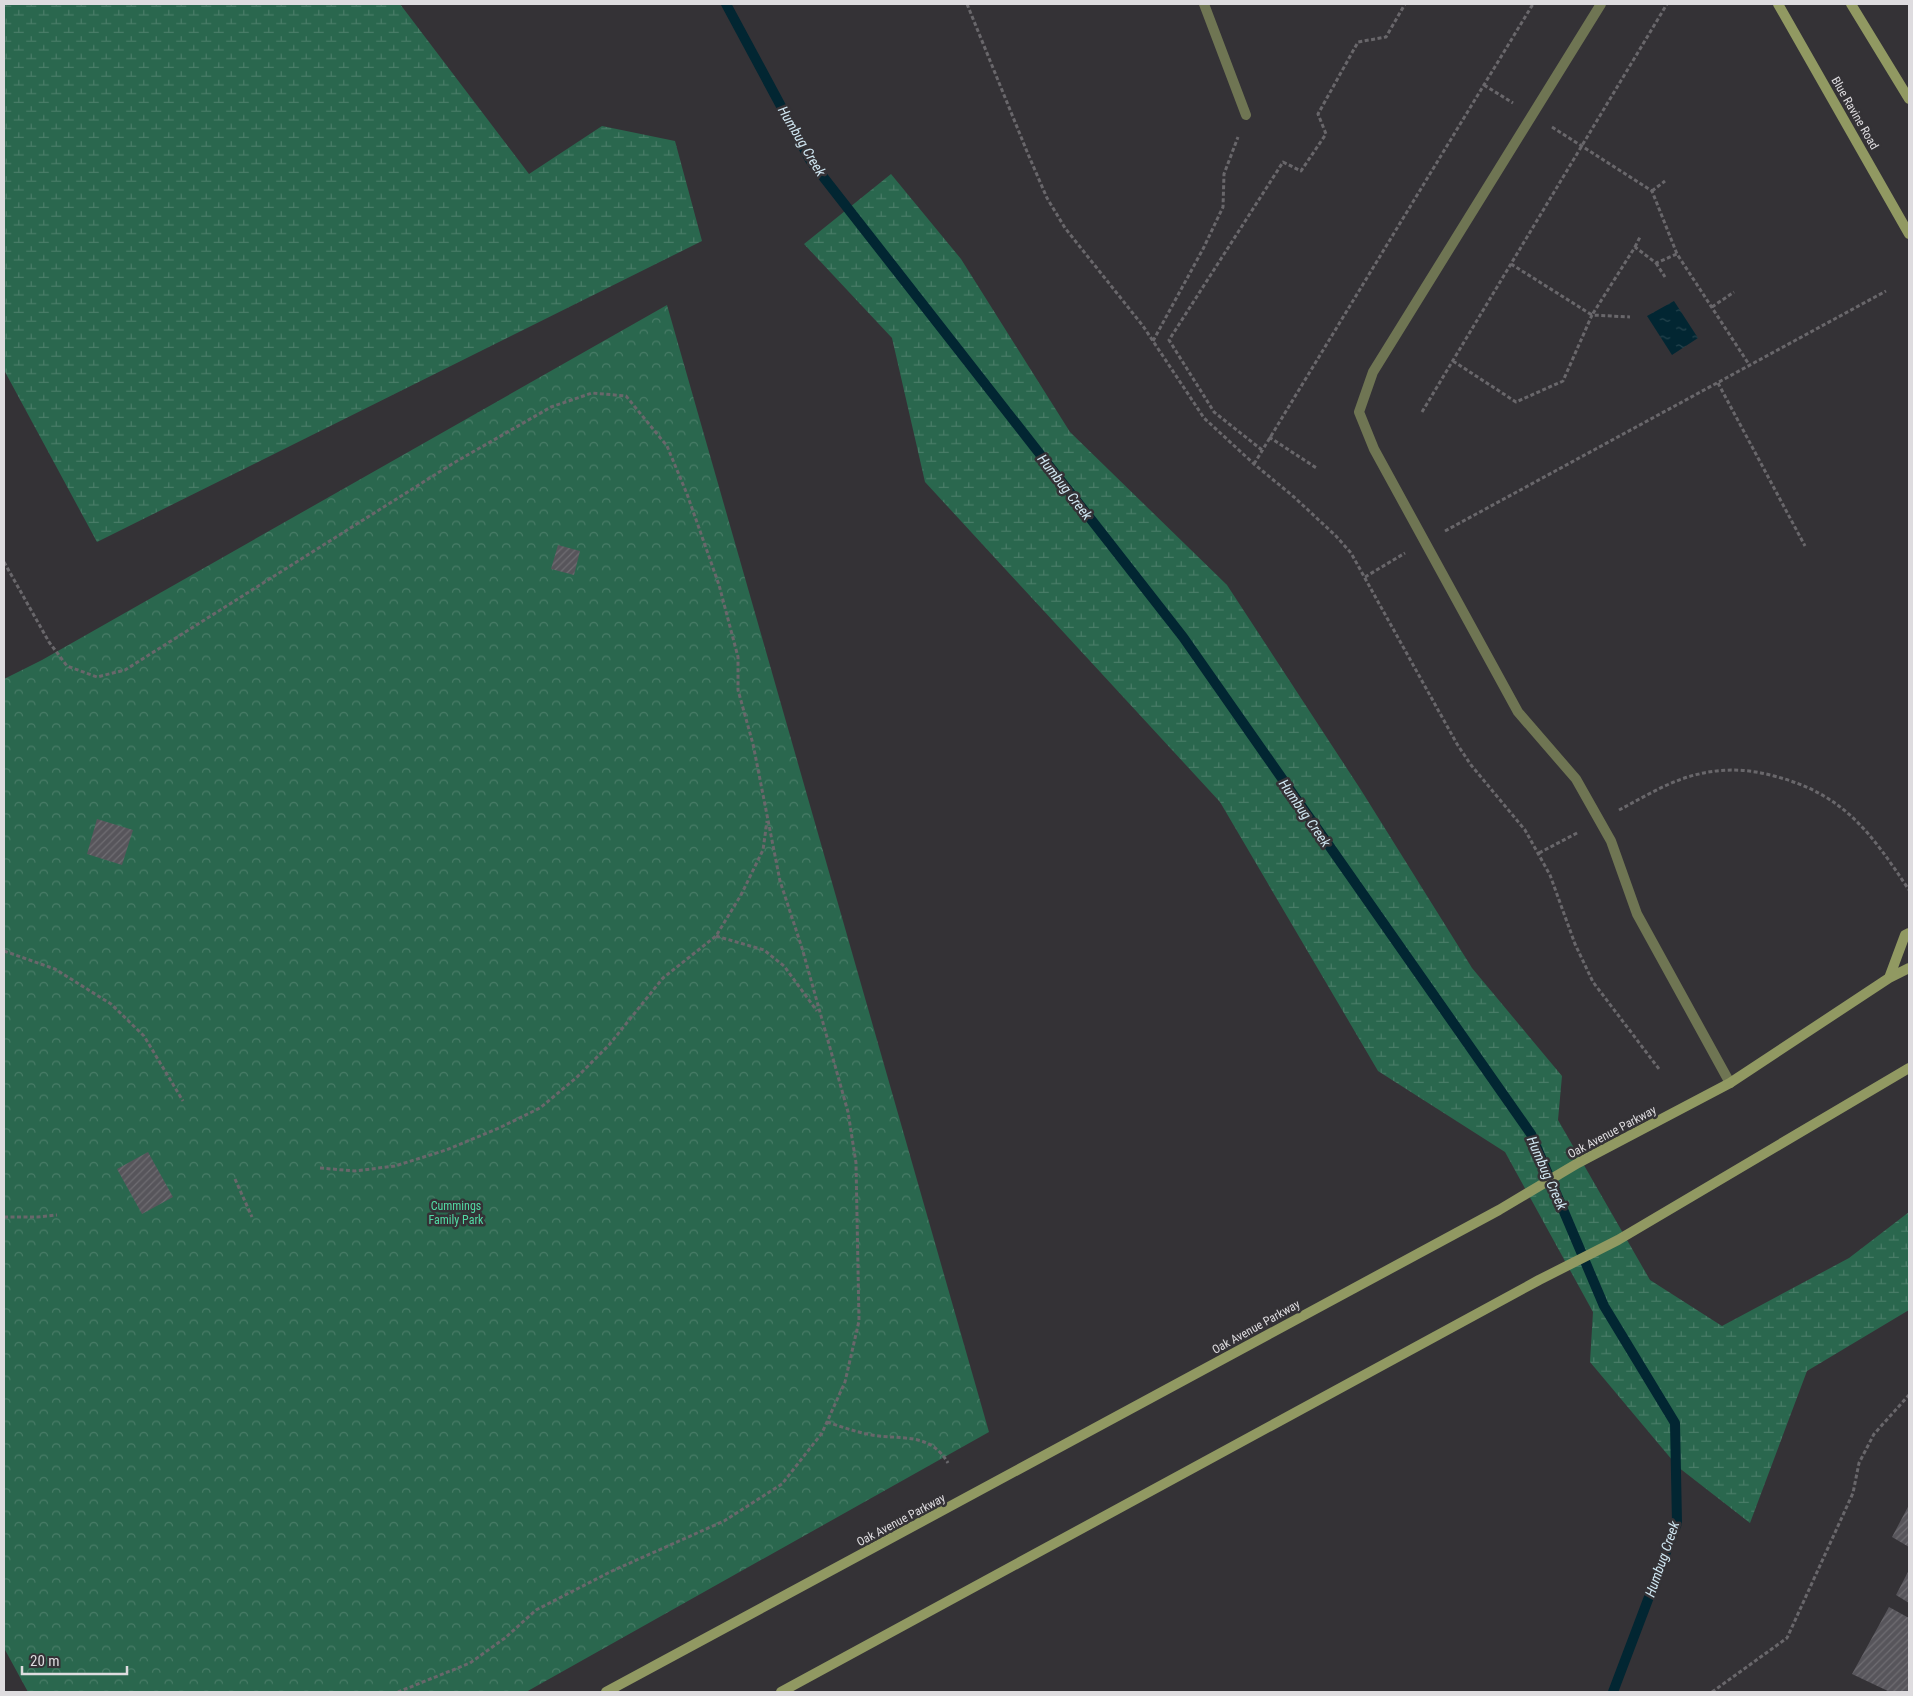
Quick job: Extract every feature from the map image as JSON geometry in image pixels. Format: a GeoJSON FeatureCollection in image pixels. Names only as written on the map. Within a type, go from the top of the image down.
{"type":"FeatureCollection","features":[{"type":"Feature","properties":{"kind":"main road","name":"Blue Ravine Road"},"geometry":{"type":"LineString","coordinates":[[1778,4],[1909,234]]}},
{"type":"Feature","properties":{"kind":"main road"},"geometry":{"type":"LineString","coordinates":[[1852,4],[1909,99]]}},
{"type":"Feature","properties":{"kind":"main road"},"geometry":{"type":"LineString","coordinates":[[1889,978],[1905,935],[1909,933]]}},
{"type":"Feature","properties":{"kind":"main road","name":"Oak Avenue Parkway"},"geometry":{"type":"LineString","coordinates":[[606,1692],[1499,1210],[1578,1163],[1730,1083],[1889,978],[1909,968]]}},
{"type":"Feature","properties":{"kind":"main road"},"geometry":{"type":"LineString","coordinates":[[781,1692],[1539,1280],[1618,1240],[1909,1068]]}},
{"type":"Feature","properties":{"kind":"lane"},"geometry":{"type":"LineString","coordinates":[[1204,4],[1246,115]]}},
{"type":"Feature","properties":{"kind":"lane"},"geometry":{"type":"LineString","coordinates":[[1601,4],[1373,372],[1359,412],[1374,449],[1518,712],[1576,779],[1611,841],[1637,914],[1730,1083]]}},
{"type":"Feature","properties":{"kind":"path"},"geometry":{"type":"LineString","coordinates":[[967,4],[1047,198],[1065,228],[1154,341],[1204,418],[1254,464],[1294,497],[1336,536],[1351,554],[1457,744],[1471,765],[1525,830],[1539,853],[1550,875],[1575,944],[1593,982],[1659,1069]]}},
{"type":"Feature","properties":{"kind":"path"},"geometry":{"type":"LineString","coordinates":[[1262,450],[1214,412],[1169,340],[1283,162],[1301,171],[1326,134],[1318,114],[1358,42],[1386,37],[1406,4]]}},
{"type":"Feature","properties":{"kind":"path"},"geometry":{"type":"LineString","coordinates":[[1254,464],[1533,4]]}},
{"type":"Feature","properties":{"kind":"path"},"geometry":{"type":"LineString","coordinates":[[1422,412],[1667,4]]}},
{"type":"Feature","properties":{"kind":"path"},"geometry":{"type":"LineString","coordinates":[[1154,341],[1223,207],[1224,174],[1246,115]]}},
{"type":"Feature","properties":{"kind":"path"},"geometry":{"type":"LineString","coordinates":[[1582,146],[1652,191],[1677,254],[1750,366]]}},
{"type":"Feature","properties":{"kind":"path"},"geometry":{"type":"LineString","coordinates":[[1652,191],[1665,182]]}},
{"type":"Feature","properties":{"kind":"path"},"geometry":{"type":"LineString","coordinates":[[1453,361],[1516,402],[1563,381],[1592,315],[1640,237]]}},
{"type":"Feature","properties":{"kind":"path"},"geometry":{"type":"LineString","coordinates":[[1635,246],[1656,262],[1664,277]]}},
{"type":"Feature","properties":{"kind":"path"},"geometry":{"type":"LineString","coordinates":[[1656,262],[1677,254]]}},
{"type":"Feature","properties":{"kind":"path"},"geometry":{"type":"LineString","coordinates":[[1511,264],[1592,315],[1630,317]]}},
{"type":"Feature","properties":{"kind":"path"},"geometry":{"type":"LineString","coordinates":[[1365,577],[1424,542],[1886,291]]}},
{"type":"Feature","properties":{"kind":"path"},"geometry":{"type":"LineString","coordinates":[[1712,307],[1734,292]]}},
{"type":"Feature","properties":{"kind":"path"},"geometry":{"type":"LineString","coordinates":[[1718,383],[1805,546]]}},
{"type":"Feature","properties":{"kind":"path"},"geometry":{"type":"LineString","coordinates":[[4,562],[49,642],[67,666],[97,677],[125,670],[452,464],[551,407],[592,393],[626,396],[667,446],[687,494],[720,585],[738,657],[738,690],[752,744],[780,881],[802,948],[848,1112],[856,1163],[859,1321],[845,1382],[822,1433],[782,1484],[724,1521],[612,1571],[536,1610],[505,1638],[470,1663],[398,1692]]}},
{"type":"Feature","properties":{"kind":"path"},"geometry":{"type":"LineString","coordinates":[[1269,437],[1318,469]]}},
{"type":"Feature","properties":{"kind":"path"},"geometry":{"type":"LineString","coordinates":[[1622,809],[1667,785],[1698,774],[1728,769],[1760,772],[1797,782],[1824,794],[1865,829],[1909,890]]}},
{"type":"Feature","properties":{"kind":"path"},"geometry":{"type":"LineString","coordinates":[[320,1168],[355,1172],[395,1166],[446,1150],[499,1128],[540,1108],[576,1078],[609,1045],[663,978],[716,936],[741,895],[763,850],[768,818]]}},
{"type":"Feature","properties":{"kind":"path"},"geometry":{"type":"LineString","coordinates":[[1539,853],[1577,833]]}},
{"type":"Feature","properties":{"kind":"path"},"geometry":{"type":"LineString","coordinates":[[716,936],[764,950],[784,966],[820,1014]]}},
{"type":"Feature","properties":{"kind":"path"},"geometry":{"type":"LineString","coordinates":[[4,951],[55,969],[111,1004],[144,1036],[183,1102]]}},
{"type":"Feature","properties":{"kind":"path"},"geometry":{"type":"LineString","coordinates":[[235,1179],[252,1217]]}},
{"type":"Feature","properties":{"kind":"path"},"geometry":{"type":"LineString","coordinates":[[4,1217],[57,1215]]}},
{"type":"Feature","properties":{"kind":"path"},"geometry":{"type":"LineString","coordinates":[[1712,1692],[1787,1638],[1853,1493],[1859,1463],[1874,1434],[1909,1394]]}},
{"type":"Feature","properties":{"kind":"path"},"geometry":{"type":"LineString","coordinates":[[827,1422],[852,1431],[872,1435],[917,1439],[932,1444],[948,1463]]}},
{"type":"Feature","properties":{"kind":"green space"},"geometry":{"type":"Polygon","coordinates":[[[4,4],[400,4],[529,174],[602,126],[675,141],[702,241],[97,542],[4,370],[4,4]]]}},
{"type":"Feature","properties":{"kind":"green space"},"geometry":{"type":"Polygon","coordinates":[[[891,174],[961,259],[1070,432],[1227,585],[1361,790],[1472,968],[1562,1076],[1558,1120],[1650,1280],[1722,1326],[1849,1258],[1909,1212],[1909,1310],[1807,1371],[1750,1523],[1678,1467],[1590,1362],[1593,1312],[1505,1152],[1378,1071],[1220,802],[925,482],[892,338],[804,244],[891,174]]]}},
{"type":"Feature","properties":{"kind":"green space","name":"Cummings Family Park"},"geometry":{"type":"Polygon","coordinates":[[[667,305],[989,1432],[526,1692],[28,1692],[4,1648],[4,679],[42,660],[667,305]]]}},
{"type":"Feature","properties":{"kind":"water"},"geometry":{"type":"Polygon","coordinates":[[[1674,301],[1698,338],[1672,355],[1647,316],[1674,301]]]}},
{"type":"Feature","properties":{"kind":"building"},"geometry":{"type":"Polygon","coordinates":[[[558,545],[580,551],[574,575],[551,569],[558,545]]]}},
{"type":"Feature","properties":{"kind":"building"},"geometry":{"type":"Polygon","coordinates":[[[97,819],[133,830],[122,865],[87,854],[97,819]]]}},
{"type":"Feature","properties":{"kind":"building"},"geometry":{"type":"Polygon","coordinates":[[[148,1152],[173,1197],[142,1214],[117,1169],[148,1152]]]}},
{"type":"Feature","properties":{"kind":"building"},"geometry":{"type":"Polygon","coordinates":[[[1909,1505],[1909,1547],[1892,1537],[1909,1505]]]}},
{"type":"Feature","properties":{"kind":"building"},"geometry":{"type":"Polygon","coordinates":[[[1909,1570],[1909,1603],[1896,1595],[1909,1570]]]}},
{"type":"Feature","properties":{"kind":"building"},"geometry":{"type":"Polygon","coordinates":[[[1889,1607],[1909,1618],[1909,1692],[1890,1692],[1852,1674],[1889,1607]]]}},
{"type":"Feature","properties":{"kind":"waterway","name":"Humbug Creek"},"geometry":{"type":"LineString","coordinates":[[726,4],[810,160],[1183,637],[1531,1134],[1604,1306],[1675,1423],[1677,1523],[1613,1692]]}}]}
